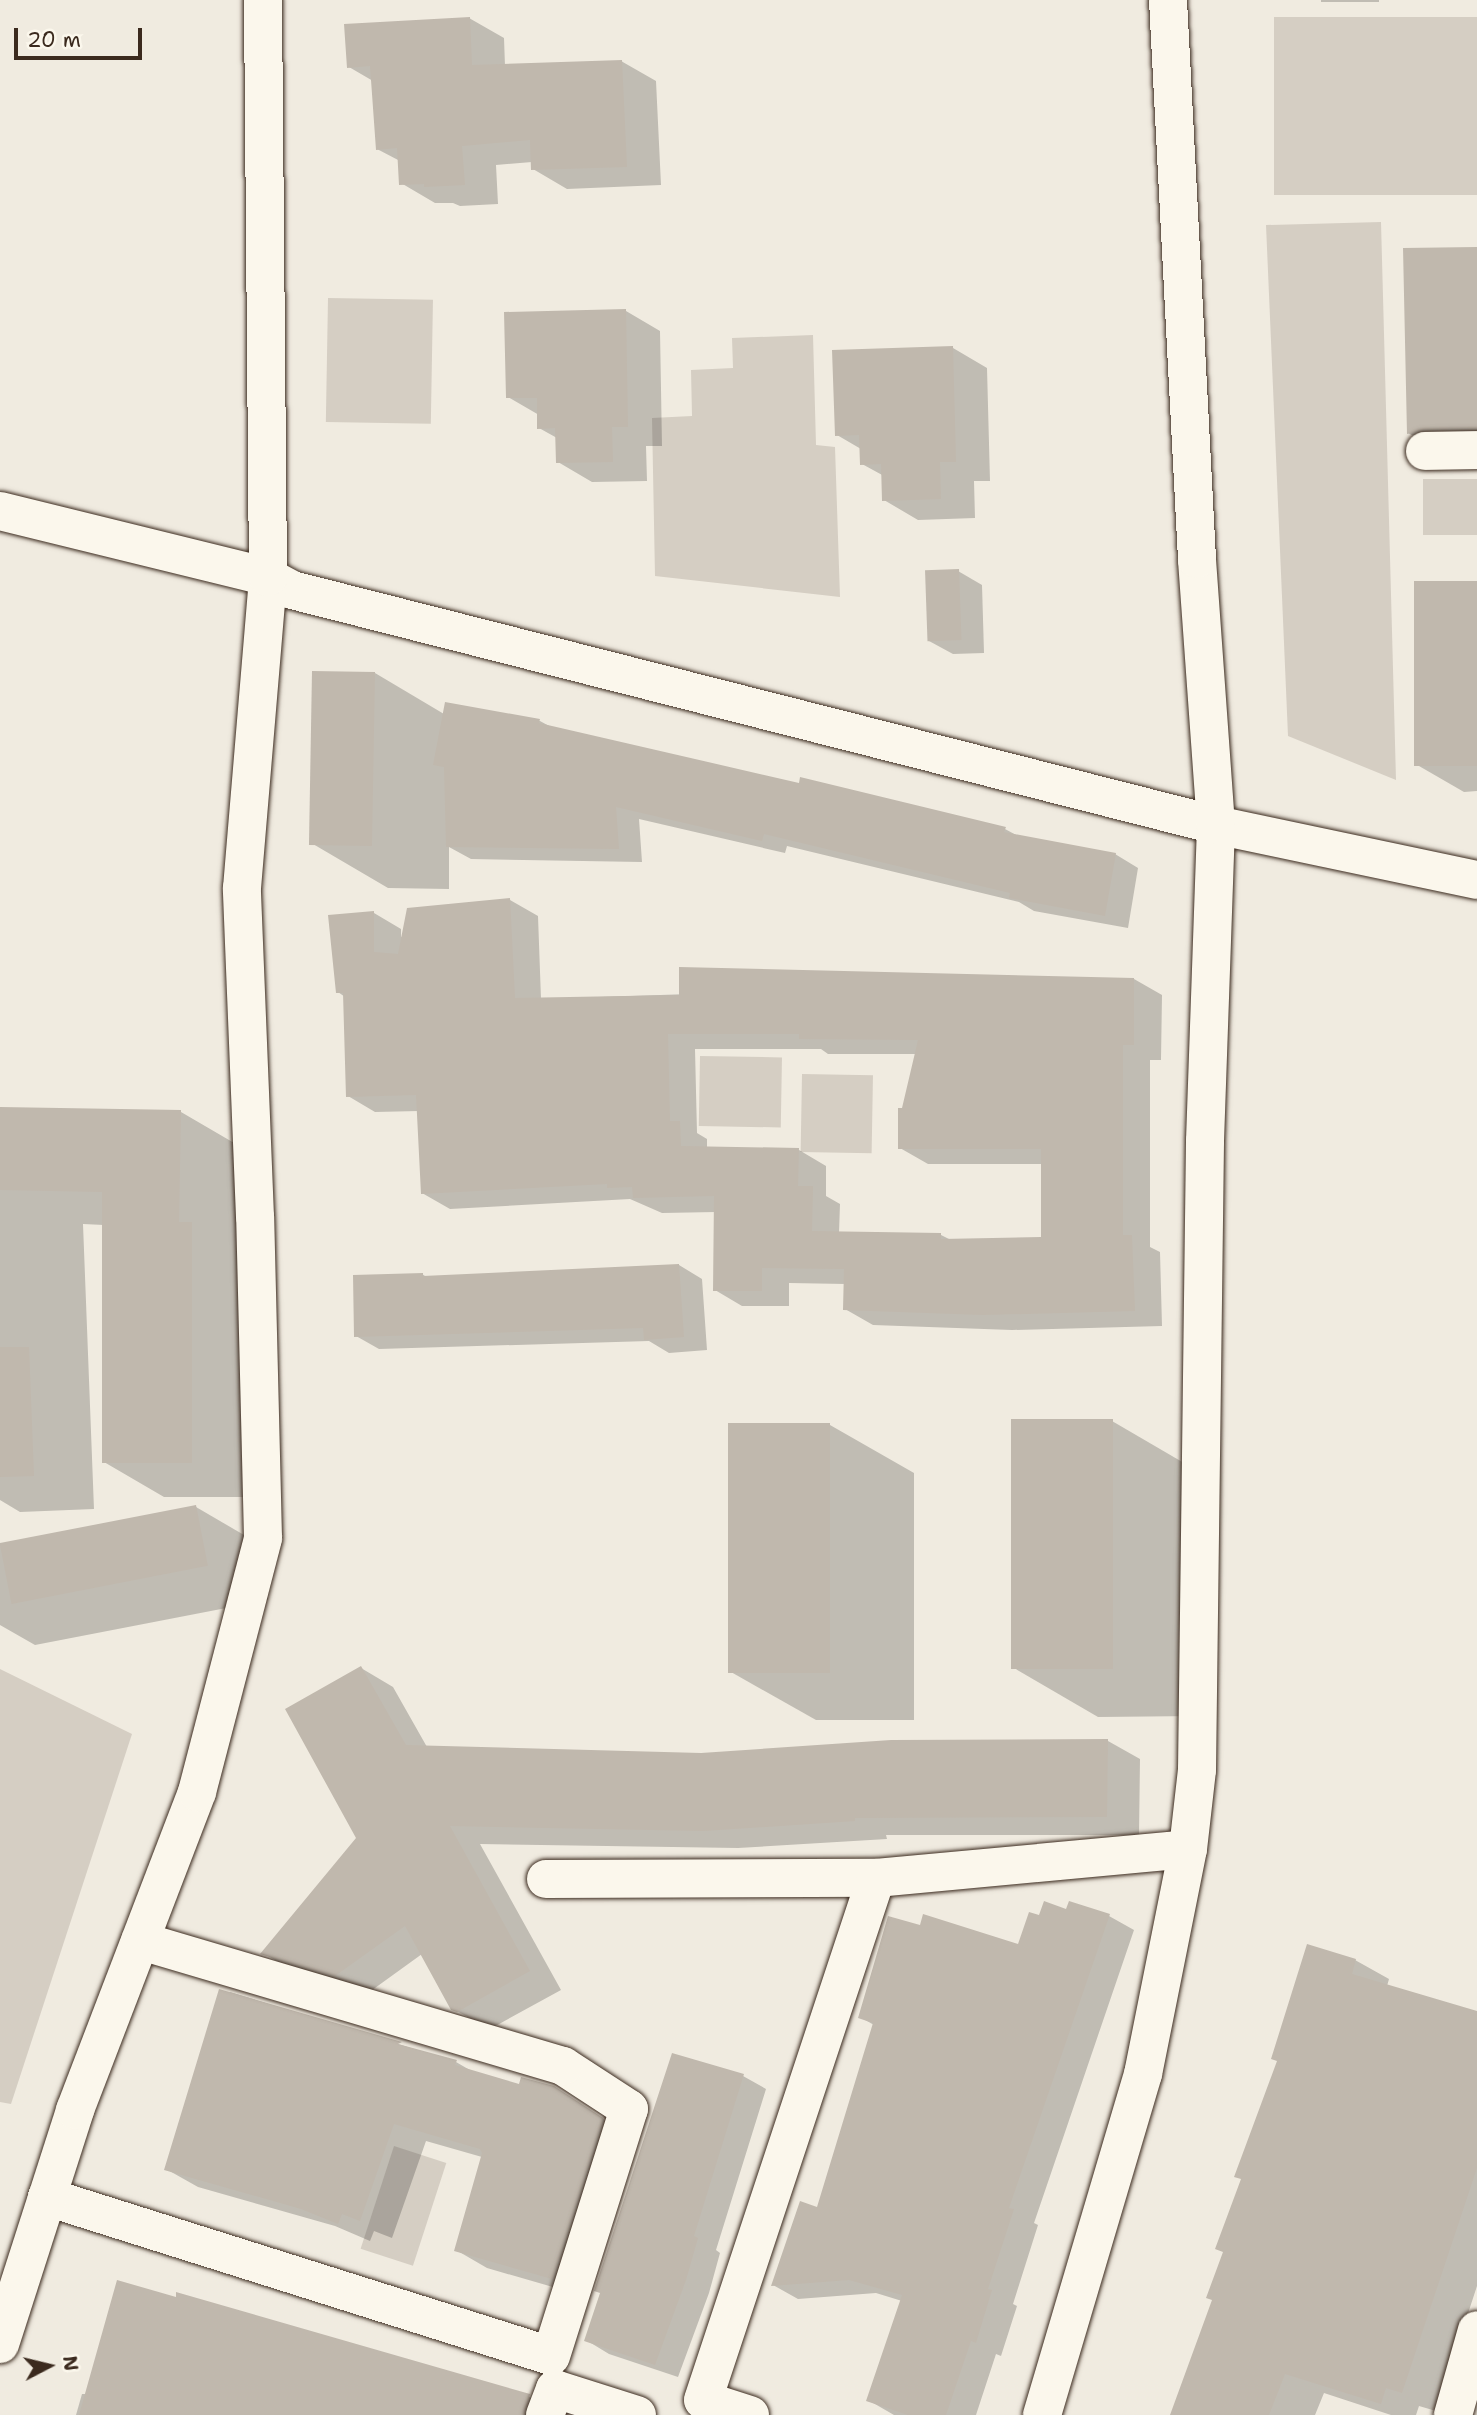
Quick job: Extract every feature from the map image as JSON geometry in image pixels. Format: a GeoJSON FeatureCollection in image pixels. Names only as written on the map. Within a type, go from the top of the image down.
{"type":"FeatureCollection","features":[{"type":"Feature","properties":{"kind":"street"},"geometry":{"type":"LineString","coordinates":[[0,2344],[75,2110],[197,1792],[263,1538],[255,1217],[242,888],[268,577],[263,0]]}},
{"type":"Feature","properties":{"kind":"street"},"geometry":{"type":"LineString","coordinates":[[1042,2415],[1143,2074],[1188,1849],[1197,1770],[1205,1141],[1216,825],[1197,559],[1168,0]]}},
{"type":"Feature","properties":{"kind":"street"},"geometry":{"type":"LineString","coordinates":[[1425,450],[1477,450]]}},
{"type":"Feature","properties":{"kind":"street"},"geometry":{"type":"LineString","coordinates":[[0,511],[268,577],[292,590],[1216,825],[1477,880]]}},
{"type":"Feature","properties":{"kind":"street"},"geometry":{"type":"LineString","coordinates":[[546,1879],[876,1878],[1188,1849]]}},
{"type":"Feature","properties":{"kind":"street"},"geometry":{"type":"LineString","coordinates":[[750,2415],[703,2400],[876,1878]]}},
{"type":"Feature","properties":{"kind":"street"},"geometry":{"type":"LineString","coordinates":[[47,2197],[551,2357],[629,2109],[563,2066],[140,1941]]}},
{"type":"Feature","properties":{"kind":"street"},"geometry":{"type":"LineString","coordinates":[[1453,2415],[1477,2330]]}},
{"type":"Feature","properties":{"kind":"street"},"geometry":{"type":"LineString","coordinates":[[545,2415],[555,2389],[637,2415]]}},
{"type":"Feature","properties":{"kind":"shaded area"},"geometry":{"type":"Polygon","coordinates":[[[1274,17],[1477,17],[1477,195],[1274,195],[1274,17]]]}},
{"type":"Feature","properties":{"kind":"shaded area"},"geometry":{"type":"Polygon","coordinates":[[[1381,222],[1396,780],[1288,736],[1266,225],[1381,222]]]}},
{"type":"Feature","properties":{"kind":"shaded area"},"geometry":{"type":"Polygon","coordinates":[[[328,298],[433,300],[431,424],[326,422],[328,298]]]}},
{"type":"Feature","properties":{"kind":"shaded area"},"geometry":{"type":"Polygon","coordinates":[[[813,335],[816,445],[835,447],[840,597],[655,576],[652,418],[692,416],[691,370],[733,368],[732,338],[813,335]]]}},
{"type":"Feature","properties":{"kind":"shaded area"},"geometry":{"type":"Polygon","coordinates":[[[1423,479],[1477,479],[1477,535],[1423,535],[1423,479]]]}},
{"type":"Feature","properties":{"kind":"shaded area"},"geometry":{"type":"Polygon","coordinates":[[[700,1056],[782,1057],[781,1127],[699,1126],[700,1056]]]}},
{"type":"Feature","properties":{"kind":"shaded area"},"geometry":{"type":"Polygon","coordinates":[[[802,1074],[873,1075],[872,1153],[801,1152],[802,1074]]]}},
{"type":"Feature","properties":{"kind":"shaded area"},"geometry":{"type":"Polygon","coordinates":[[[0,1669],[132,1734],[11,2104],[0,2102],[0,1669]]]}},
{"type":"Feature","properties":{"kind":"shaded area"},"geometry":{"type":"Polygon","coordinates":[[[394,2146],[446,2163],[413,2266],[361,2249],[394,2146]]]}},
{"type":"Feature","properties":{"kind":"building"},"geometry":{"type":"Polygon","coordinates":[[[470,17],[472,65],[622,60],[627,167],[531,170],[530,140],[462,146],[465,185],[399,185],[397,148],[376,150],[370,66],[347,68],[344,24],[470,17]]]}},
{"type":"Feature","properties":{"kind":"building"},"geometry":{"type":"Polygon","coordinates":[[[1477,247],[1477,428],[1425,429],[1407,434],[1403,248],[1477,247]]]}},
{"type":"Feature","properties":{"kind":"building"},"geometry":{"type":"Polygon","coordinates":[[[626,309],[628,427],[612,427],[613,462],[556,463],[555,428],[537,429],[537,398],[506,398],[504,312],[626,309]]]}},
{"type":"Feature","properties":{"kind":"building"},"geometry":{"type":"Polygon","coordinates":[[[953,346],[956,462],[940,462],[941,499],[882,501],[881,464],[860,465],[859,435],[835,436],[832,350],[953,346]]]}},
{"type":"Feature","properties":{"kind":"building"},"geometry":{"type":"Polygon","coordinates":[[[959,569],[961,640],[927,641],[925,570],[959,569]]]}},
{"type":"Feature","properties":{"kind":"building"},"geometry":{"type":"Polygon","coordinates":[[[1414,581],[1477,581],[1477,766],[1414,766],[1414,581]]]}},
{"type":"Feature","properties":{"kind":"building"},"geometry":{"type":"Polygon","coordinates":[[[312,671],[375,672],[372,846],[309,845],[312,671]]]}},
{"type":"Feature","properties":{"kind":"building"},"geometry":{"type":"Polygon","coordinates":[[[445,702],[540,719],[539,723],[799,783],[800,777],[1006,827],[1004,832],[1116,853],[1105,916],[1009,898],[1010,893],[764,834],[762,841],[616,807],[619,849],[446,847],[444,767],[433,765],[445,702]]]}},
{"type":"Feature","properties":{"kind":"building"},"geometry":{"type":"Polygon","coordinates":[[[510,898],[515,998],[679,995],[679,967],[1134,978],[1134,1045],[1123,1045],[1123,1235],[1132,1235],[1135,1311],[983,1315],[843,1310],[844,1269],[762,1268],[762,1291],[713,1291],[714,1196],[633,1198],[632,1187],[607,1188],[607,1184],[421,1194],[416,1095],[346,1097],[343,993],[336,993],[328,915],[374,911],[374,952],[398,954],[407,908],[510,898]],[[668,1034],[670,1121],[680,1121],[681,1146],[799,1148],[798,1186],[813,1186],[812,1231],[941,1233],[941,1239],[1041,1237],[1041,1149],[898,1149],[898,1108],[902,1108],[918,1040],[799,1039],[799,1034],[668,1034]]]}},
{"type":"Feature","properties":{"kind":"building"},"geometry":{"type":"Polygon","coordinates":[[[0,1107],[181,1110],[179,1222],[192,1222],[192,1463],[102,1463],[102,1192],[0,1190],[0,1107]]]}},
{"type":"Feature","properties":{"kind":"building"},"geometry":{"type":"Polygon","coordinates":[[[679,1264],[684,1337],[644,1340],[643,1328],[354,1337],[353,1275],[423,1273],[423,1276],[679,1264]]]}},
{"type":"Feature","properties":{"kind":"building"},"geometry":{"type":"Polygon","coordinates":[[[0,1347],[29,1347],[34,1476],[0,1477],[0,1347]]]}},
{"type":"Feature","properties":{"kind":"building"},"geometry":{"type":"Polygon","coordinates":[[[1011,1419],[1113,1419],[1113,1669],[1011,1669],[1011,1419]]]}},
{"type":"Feature","properties":{"kind":"building"},"geometry":{"type":"Polygon","coordinates":[[[728,1423],[830,1423],[830,1673],[728,1673],[728,1423]]]}},
{"type":"Feature","properties":{"kind":"building"},"geometry":{"type":"Polygon","coordinates":[[[196,1505],[208,1566],[12,1604],[0,1543],[196,1505]]]}},
{"type":"Feature","properties":{"kind":"building"},"geometry":{"type":"Polygon","coordinates":[[[361,1666],[406,1745],[701,1753],[891,1740],[1108,1739],[1107,1817],[855,1818],[855,1821],[704,1831],[450,1826],[530,1971],[457,2012],[451,2010],[405,1926],[335,1976],[260,1954],[356,1838],[285,1709],[361,1666]]]}},
{"type":"Feature","properties":{"kind":"building"},"geometry":{"type":"Polygon","coordinates":[[[1044,1901],[1066,1909],[1069,1901],[1110,1914],[1009,2208],[1014,2209],[988,2289],[992,2290],[976,2343],[971,2341],[946,2415],[908,2415],[866,2401],[902,2295],[849,2280],[771,2286],[800,2201],[817,2207],[873,2023],[858,2018],[888,1916],[920,1925],[923,1914],[1018,1944],[1029,1912],[1039,1915],[1044,1901]]]}},
{"type":"Feature","properties":{"kind":"building"},"geometry":{"type":"Polygon","coordinates":[[[1307,1944],[1356,1959],[1352,1974],[1477,2011],[1477,2168],[1402,2393],[1386,2388],[1381,2404],[1285,2374],[1269,2415],[1170,2415],[1212,2300],[1206,2298],[1223,2252],[1215,2249],[1241,2179],[1234,2177],[1277,2061],[1271,2059],[1307,1944]]]}},
{"type":"Feature","properties":{"kind":"building"},"geometry":{"type":"Polygon","coordinates":[[[219,1989],[402,2042],[398,2044],[457,2060],[455,2065],[519,2084],[521,2077],[554,2086],[603,2118],[552,2279],[454,2251],[482,2153],[480,2149],[394,2124],[360,2221],[342,2214],[338,2224],[301,2209],[164,2170],[219,1989]]]}},
{"type":"Feature","properties":{"kind":"building"},"geometry":{"type":"Polygon","coordinates":[[[672,2053],[744,2074],[694,2236],[698,2238],[686,2280],[655,2365],[584,2341],[600,2293],[594,2291],[672,2053]]]}},
{"type":"Feature","properties":{"kind":"building"},"geometry":{"type":"Polygon","coordinates":[[[117,2280],[176,2297],[176,2292],[530,2394],[524,2415],[79,2415],[117,2280]]]}}]}
